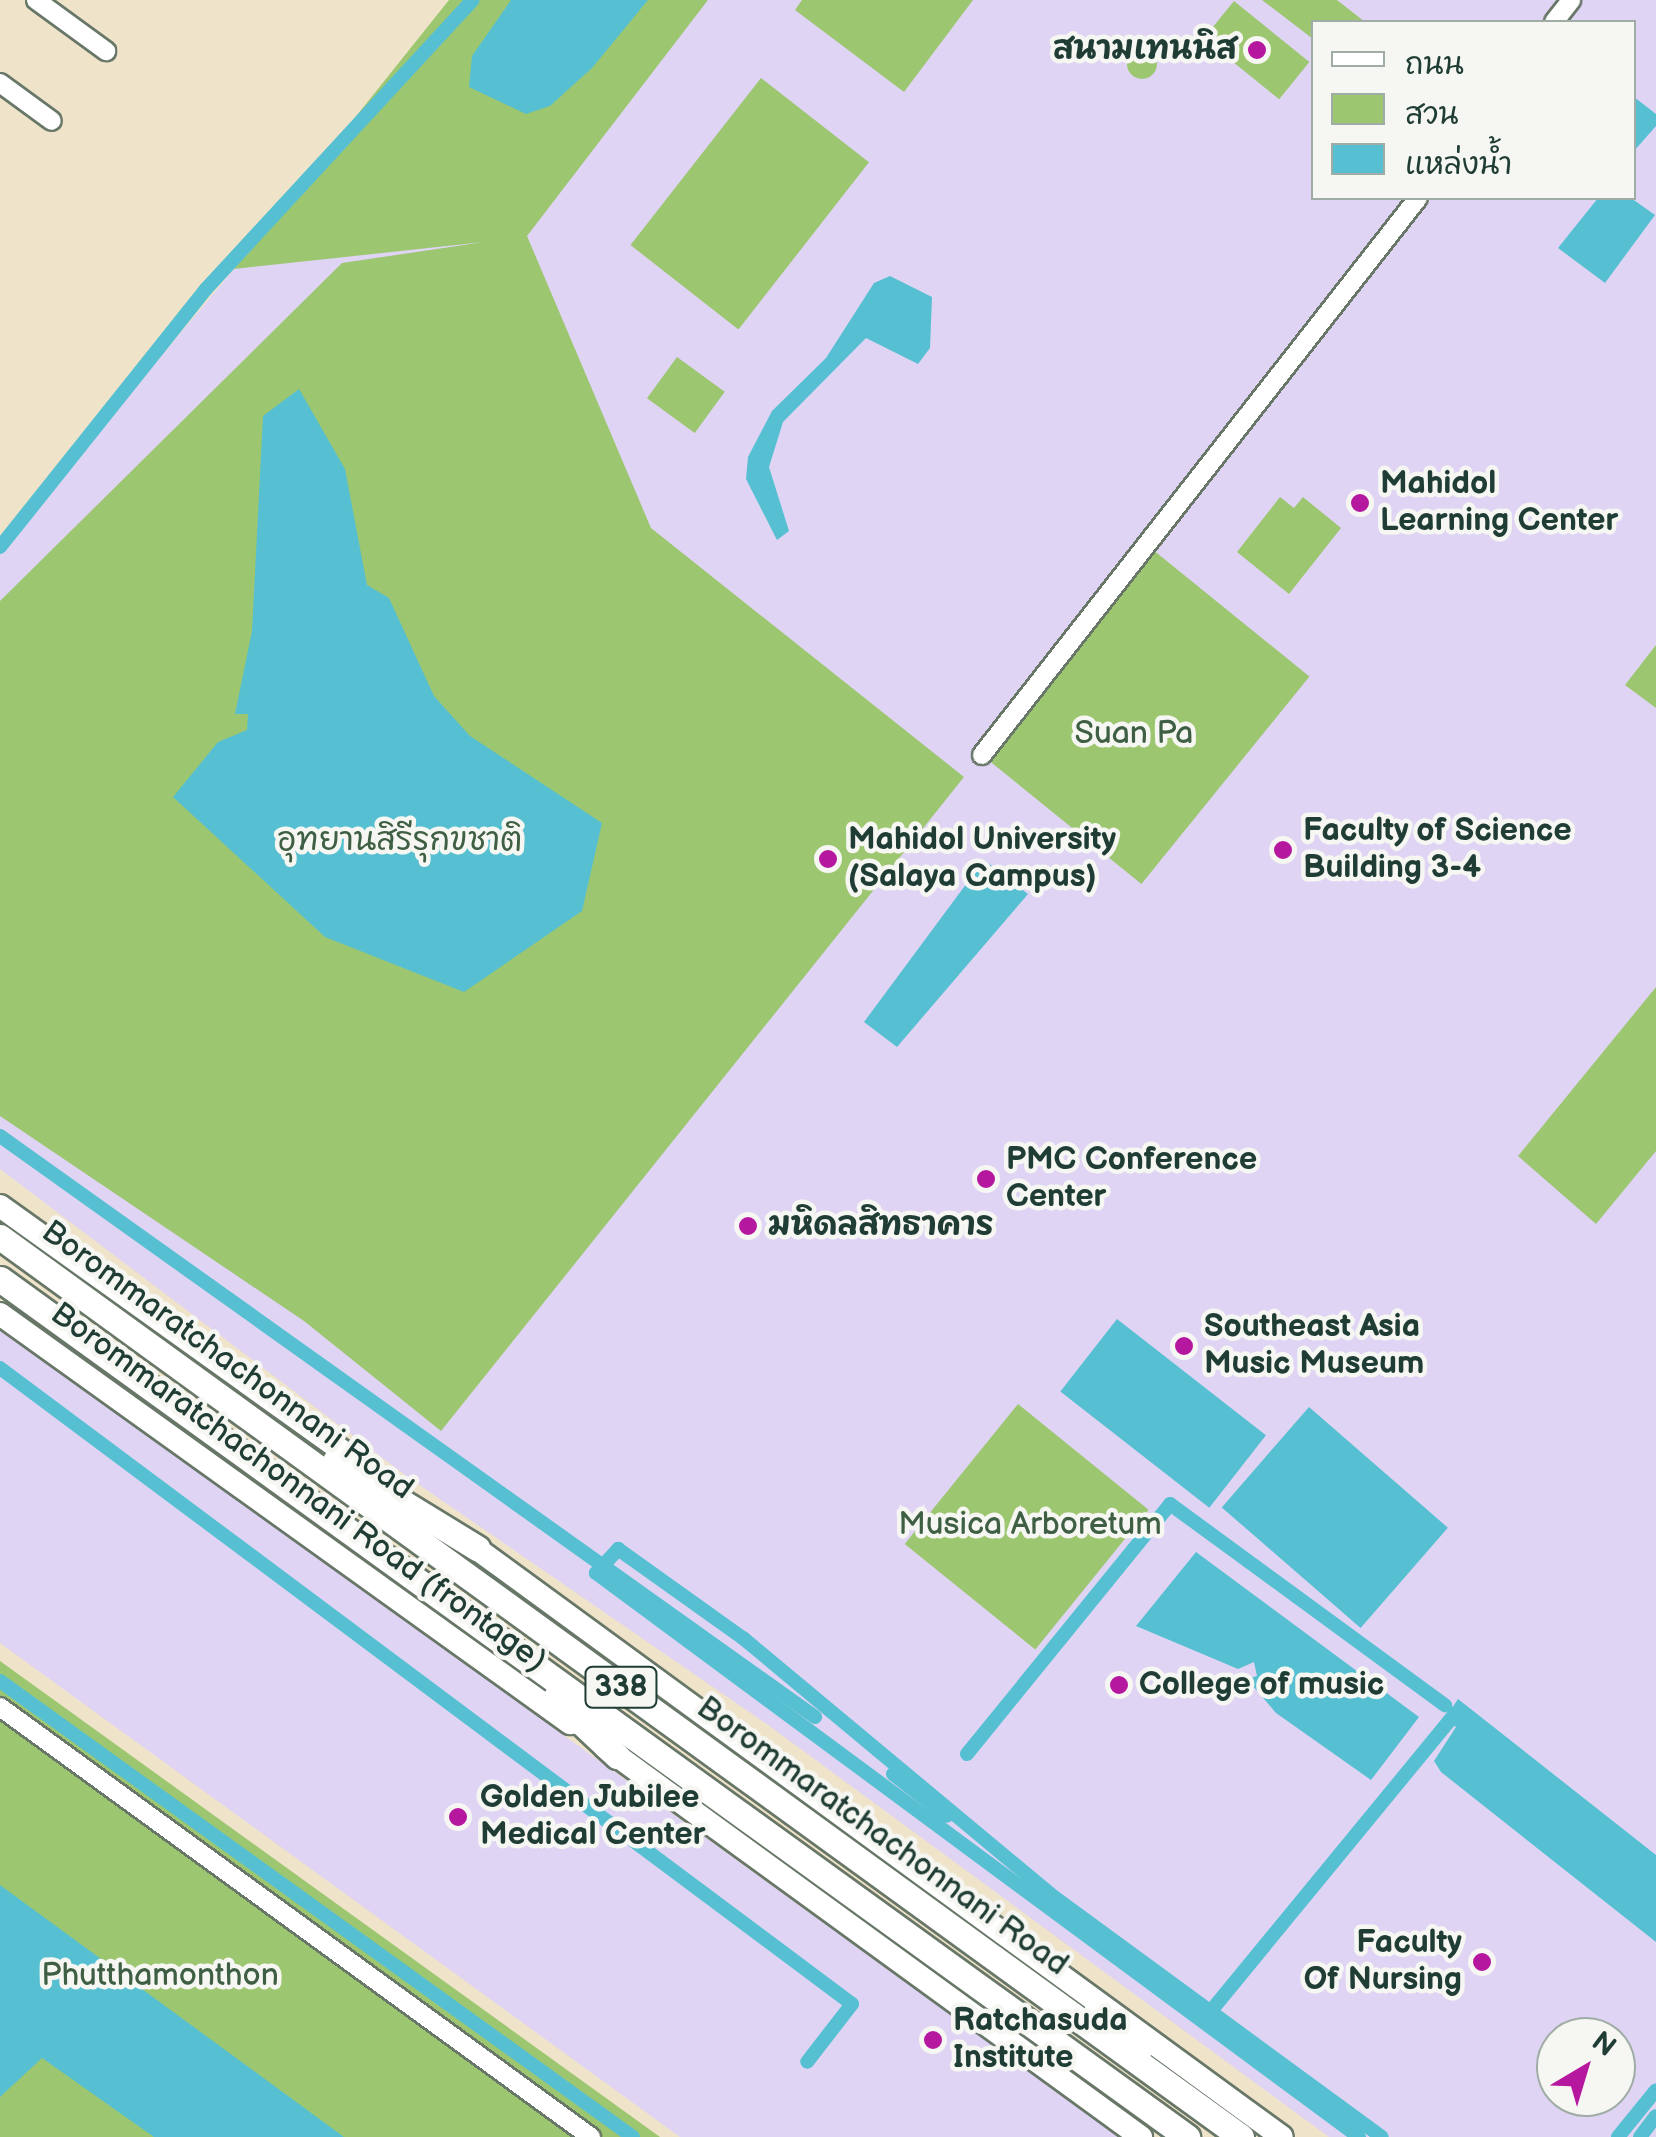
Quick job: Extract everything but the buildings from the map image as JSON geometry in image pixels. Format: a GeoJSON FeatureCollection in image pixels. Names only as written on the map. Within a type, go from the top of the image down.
{"type":"FeatureCollection","features":[{"type":"Feature","properties":{"kind":"highway","name":"Borommaratchachonnani Road"},"geometry":{"type":"LineString","coordinates":[[0,1237],[1241,2137]]}},
{"type":"Feature","properties":{"kind":"highway","name":"Borommaratchachonnani Road"},"geometry":{"type":"LineString","coordinates":[[0,1279],[1188,2137]]}},
{"type":"Feature","properties":{"kind":"highway"},"geometry":{"type":"LineString","coordinates":[[169,1359],[477,1548]]}},
{"type":"Feature","properties":{"kind":"highway"},"geometry":{"type":"LineString","coordinates":[[414,1580],[617,1756]]}},
{"type":"Feature","properties":{"kind":"highway"},"geometry":{"type":"LineString","coordinates":[[1097,2006],[1205,2112]]}},
{"type":"Feature","properties":{"kind":"main road","name":"Borommaratchachonnani Road (frontage)"},"geometry":{"type":"LineString","coordinates":[[0,1206],[477,1548],[1097,2006],[1282,2137]]}},
{"type":"Feature","properties":{"kind":"main road","name":"Borommaratchachonnani Road (frontage)"},"geometry":{"type":"LineString","coordinates":[[0,1314],[1141,2137]]}},
{"type":"Feature","properties":{"kind":"street"},"geometry":{"type":"LineString","coordinates":[[36,0],[106,51]]}},
{"type":"Feature","properties":{"kind":"street"},"geometry":{"type":"LineString","coordinates":[[1556,20],[1572,0]]}},
{"type":"Feature","properties":{"kind":"street"},"geometry":{"type":"LineString","coordinates":[[0,83],[52,121]]}},
{"type":"Feature","properties":{"kind":"street"},"geometry":{"type":"LineString","coordinates":[[982,754],[1416,200]]}},
{"type":"Feature","properties":{"kind":"street"},"geometry":{"type":"LineString","coordinates":[[0,1707],[591,2137]]}},
{"type":"Feature","properties":{"kind":"shaded area","name":"Mahidol University (Salaya Campus)"},"geometry":{"type":"Polygon","coordinates":[[[459,0],[1656,0],[1656,2137],[1329,2137],[768,1725],[405,1475],[0,1169],[0,549],[459,0]]]}},
{"type":"Feature","properties":{"kind":"shaded area","name":"Golden Jubilee Medical Center"},"geometry":{"type":"Polygon","coordinates":[[[0,1328],[1120,2137],[680,2137],[0,1643],[0,1328]]]}},
{"type":"Feature","properties":{"kind":"green space","name":"อุทยานสิรีรุกขชาติ"},"geometry":{"type":"Polygon","coordinates":[[[449,0],[708,0],[527,236],[651,528],[964,777],[441,1431],[304,1321],[0,1116],[0,601],[342,263],[484,242],[234,269],[449,0]]]}},
{"type":"Feature","properties":{"kind":"green space"},"geometry":{"type":"Polygon","coordinates":[[[802,0],[973,0],[904,92],[795,10],[802,0]]]}},
{"type":"Feature","properties":{"kind":"green space"},"geometry":{"type":"Polygon","coordinates":[[[1262,0],[1337,0],[1362,20],[1311,20],[1311,37],[1262,0]]]}},
{"type":"Feature","properties":{"kind":"green space","name":"สนามเทนนิส"},"geometry":{"type":"Polygon","coordinates":[[[1234,1],[1309,62],[1279,99],[1204,38],[1234,1]]]}},
{"type":"Feature","properties":{"kind":"green space"},"geometry":{"type":"Polygon","coordinates":[[[1142,49],[1156,58],[1157,64],[1148,78],[1142,79],[1128,70],[1127,64],[1136,50],[1142,49]]]}},
{"type":"Feature","properties":{"kind":"green space"},"geometry":{"type":"Polygon","coordinates":[[[761,78],[869,162],[738,329],[630,245],[761,78]]]}},
{"type":"Feature","properties":{"kind":"green space"},"geometry":{"type":"Polygon","coordinates":[[[677,357],[725,392],[695,433],[647,398],[677,357]]]}},
{"type":"Feature","properties":{"kind":"green space"},"geometry":{"type":"Polygon","coordinates":[[[1280,497],[1294,508],[1303,497],[1341,528],[1289,594],[1237,552],[1280,497]]]}},
{"type":"Feature","properties":{"kind":"green space","name":"Suan Pa"},"geometry":{"type":"Polygon","coordinates":[[[1147,545],[1309,677],[1141,884],[979,752],[1147,545]]]}},
{"type":"Feature","properties":{"kind":"green space"},"geometry":{"type":"Polygon","coordinates":[[[1656,645],[1656,708],[1625,685],[1656,645]]]}},
{"type":"Feature","properties":{"kind":"green space"},"geometry":{"type":"Polygon","coordinates":[[[1656,987],[1656,1151],[1596,1224],[1518,1156],[1656,987]]]}},
{"type":"Feature","properties":{"kind":"green space","name":"Musica Arboretum"},"geometry":{"type":"Polygon","coordinates":[[[1018,1404],[1149,1510],[1035,1650],[905,1544],[1018,1404]]]}},
{"type":"Feature","properties":{"kind":"green space","name":"Phutthamonthon"},"geometry":{"type":"Polygon","coordinates":[[[0,1661],[660,2137],[0,2137],[0,1661]]]}},
{"type":"Feature","properties":{"kind":"water"},"geometry":{"type":"Polygon","coordinates":[[[511,0],[648,0],[592,68],[550,106],[526,114],[469,87],[472,56],[511,0]]]}},
{"type":"Feature","properties":{"kind":"water"},"geometry":{"type":"Polygon","coordinates":[[[1636,99],[1656,114],[1656,126],[1636,149],[1636,99]]]}},
{"type":"Feature","properties":{"kind":"water"},"geometry":{"type":"Polygon","coordinates":[[[1596,200],[1634,200],[1655,215],[1605,283],[1558,248],[1596,200]]]}},
{"type":"Feature","properties":{"kind":"water"},"geometry":{"type":"Polygon","coordinates":[[[890,276],[932,297],[930,348],[918,364],[866,338],[783,422],[769,467],[789,531],[777,540],[746,479],[748,457],[772,411],[826,358],[874,283],[890,276]]]}},
{"type":"Feature","properties":{"kind":"water"},"geometry":{"type":"Polygon","coordinates":[[[299,389],[345,469],[367,585],[389,598],[434,696],[470,736],[602,823],[582,911],[464,992],[325,937],[173,797],[218,742],[247,730],[248,714],[235,714],[252,631],[263,416],[299,389]]]}},
{"type":"Feature","properties":{"kind":"water"},"geometry":{"type":"Polygon","coordinates":[[[984,860],[1028,894],[897,1047],[864,1022],[984,860]]]}},
{"type":"Feature","properties":{"kind":"water"},"geometry":{"type":"Polygon","coordinates":[[[1117,1319],[1266,1435],[1209,1508],[1060,1391],[1117,1319]]]}},
{"type":"Feature","properties":{"kind":"water"},"geometry":{"type":"Polygon","coordinates":[[[1309,1407],[1448,1528],[1361,1628],[1222,1507],[1309,1407]]]}},
{"type":"Feature","properties":{"kind":"water"},"geometry":{"type":"Polygon","coordinates":[[[1196,1552],[1419,1717],[1371,1780],[1276,1713],[1247,1679],[1257,1676],[1254,1662],[1238,1669],[1136,1626],[1196,1552]]]}},
{"type":"Feature","properties":{"kind":"water"},"geometry":{"type":"Polygon","coordinates":[[[1458,1699],[1656,1855],[1656,1942],[1441,1772],[1434,1761],[1456,1727],[1445,1719],[1458,1699]]]}},
{"type":"Feature","properties":{"kind":"water"},"geometry":{"type":"Polygon","coordinates":[[[0,1885],[344,2137],[154,2137],[42,2058],[0,2097],[0,1885]]]}},
{"type":"Feature","properties":{"kind":"waterway"},"geometry":{"type":"LineString","coordinates":[[0,547],[206,289],[473,0]]}},
{"type":"Feature","properties":{"kind":"waterway"},"geometry":{"type":"LineString","coordinates":[[0,1136],[815,1717]]}},
{"type":"Feature","properties":{"kind":"waterway"},"geometry":{"type":"LineString","coordinates":[[0,1368],[852,2004],[807,2062]]}},
{"type":"Feature","properties":{"kind":"waterway"},"geometry":{"type":"LineString","coordinates":[[967,1754],[1170,1504],[1445,1705]]}},
{"type":"Feature","properties":{"kind":"waterway"},"geometry":{"type":"LineString","coordinates":[[1359,2137],[596,1573],[618,1549],[743,1638],[1054,1897],[1382,2137]]}},
{"type":"Feature","properties":{"kind":"waterway"},"geometry":{"type":"LineString","coordinates":[[0,1681],[633,2137]]}},
{"type":"Feature","properties":{"kind":"waterway"},"geometry":{"type":"LineString","coordinates":[[1206,2017],[1456,1713]]}},
{"type":"Feature","properties":{"kind":"waterway"},"geometry":{"type":"LineString","coordinates":[[893,1774],[947,1816]]}},
{"type":"Feature","properties":{"kind":"waterway"},"geometry":{"type":"LineString","coordinates":[[1618,2137],[1656,2090]]}},
{"type":"Feature","properties":{"kind":"waterway"},"geometry":{"type":"LineString","coordinates":[[1640,2137],[1656,2116]]}},
{"type":"Feature","properties":{"kind":"place","name":"สนามเทนนิส"},"geometry":{"type":"Point","coordinates":[1257,50]}},
{"type":"Feature","properties":{"kind":"place","name":"Mahidol Learning Center"},"geometry":{"type":"Point","coordinates":[1360,503]}},
{"type":"Feature","properties":{"kind":"place","name":"Faculty of Science Building 3-4"},"geometry":{"type":"Point","coordinates":[1283,850]}},
{"type":"Feature","properties":{"kind":"place","name":"Mahidol University (Salaya Campus)"},"geometry":{"type":"Point","coordinates":[828,859]}},
{"type":"Feature","properties":{"kind":"place","name":"PMC Conference Center"},"geometry":{"type":"Point","coordinates":[986,1179]}},
{"type":"Feature","properties":{"kind":"place","name":"มหิดลสิทธาคาร"},"geometry":{"type":"Point","coordinates":[748,1226]}},
{"type":"Feature","properties":{"kind":"place","name":"Southeast Asia Music Museum"},"geometry":{"type":"Point","coordinates":[1184,1346]}},
{"type":"Feature","properties":{"kind":"place","name":"College of music"},"geometry":{"type":"Point","coordinates":[1119,1685]}},
{"type":"Feature","properties":{"kind":"place","name":"Golden Jubilee Medical Center"},"geometry":{"type":"Point","coordinates":[458,1817]}},
{"type":"Feature","properties":{"kind":"place","name":"Faculty Of Nursing"},"geometry":{"type":"Point","coordinates":[1482,1962]}},
{"type":"Feature","properties":{"kind":"place","name":"Ratchasuda Institute"},"geometry":{"type":"Point","coordinates":[933,2040]}}]}
